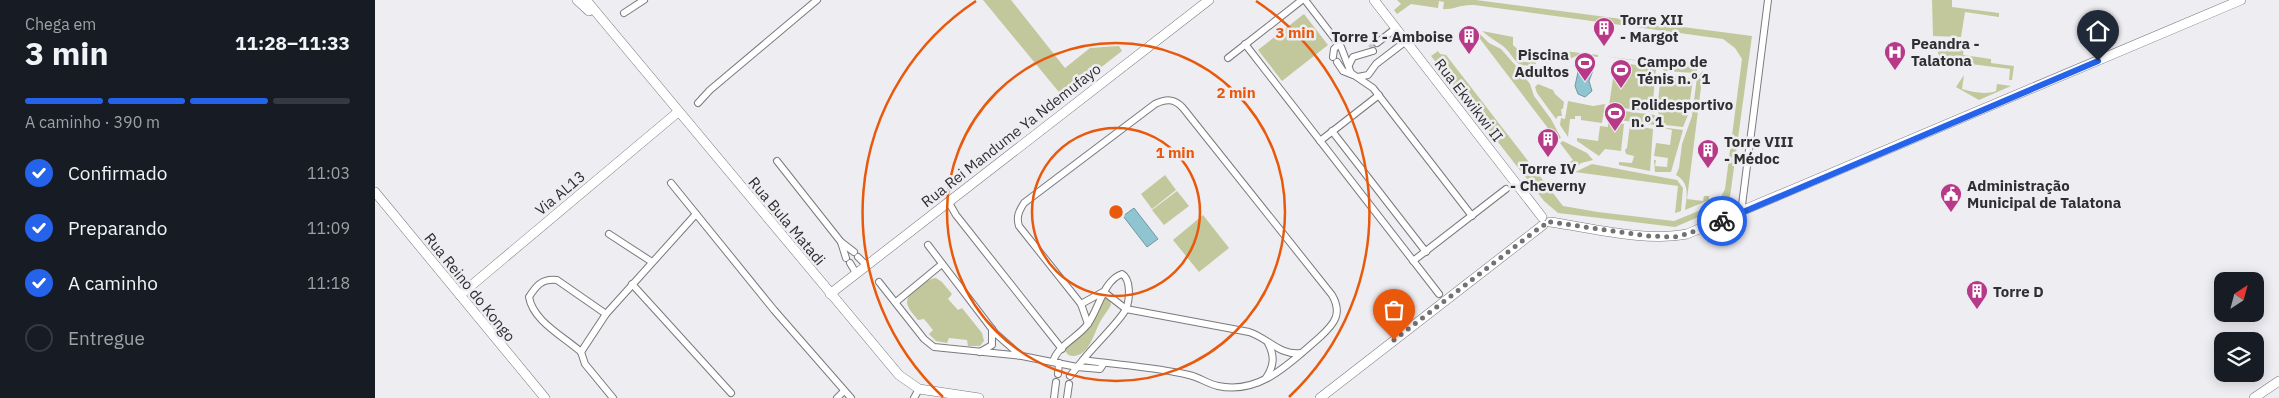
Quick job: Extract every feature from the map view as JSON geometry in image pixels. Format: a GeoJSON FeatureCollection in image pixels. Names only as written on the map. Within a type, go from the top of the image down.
{"type":"FeatureCollection","features":[{"type":"Feature","properties":{"kind":"street","name":"Rua Bula Matadi"},"geometry":{"type":"LineString","coordinates":[[577,0],[599,19]]}},
{"type":"Feature","properties":{"kind":"street","name":"Rua Bula Matadi"},"geometry":{"type":"LineString","coordinates":[[585,0],[899,375],[930,395],[979,398]]}},
{"type":"Feature","properties":{"kind":"street"},"geometry":{"type":"LineString","coordinates":[[624,13],[644,0]]}},
{"type":"Feature","properties":{"kind":"street"},"geometry":{"type":"LineString","coordinates":[[698,104],[710,90],[817,0]]}},
{"type":"Feature","properties":{"kind":"street","name":"Rua Rei Mandume Ya Ndemufayo"},"geometry":{"type":"LineString","coordinates":[[830,294],[947,201],[1209,0]]}},
{"type":"Feature","properties":{"kind":"street"},"geometry":{"type":"LineString","coordinates":[[1228,58],[1303,0],[1340,46],[1356,76],[1365,77],[1406,41]]}},
{"type":"Feature","properties":{"kind":"street","name":"Rua Ekwikwi II"},"geometry":{"type":"LineString","coordinates":[[1374,0],[1545,222]]}},
{"type":"Feature","properties":{"kind":"street"},"geometry":{"type":"LineString","coordinates":[[1741,213],[1768,0]]}},
{"type":"Feature","properties":{"kind":"street"},"geometry":{"type":"LineString","coordinates":[[1319,398],[1545,222],[1649,236],[1674,237],[1704,229],[2241,0]]}},
{"type":"Feature","properties":{"kind":"street"},"geometry":{"type":"LineString","coordinates":[[1378,45],[1397,30]]}},
{"type":"Feature","properties":{"kind":"street"},"geometry":{"type":"LineString","coordinates":[[1245,44],[1439,294]]}},
{"type":"Feature","properties":{"kind":"street"},"geometry":{"type":"LineString","coordinates":[[1373,88],[1368,57],[1340,46],[1334,49],[1335,59],[1343,71],[1356,76],[1373,88],[1472,216]]}},
{"type":"Feature","properties":{"kind":"street"},"geometry":{"type":"LineString","coordinates":[[1349,66],[1351,59],[1372,49]]}},
{"type":"Feature","properties":{"kind":"street"},"geometry":{"type":"LineString","coordinates":[[1320,141],[1379,95]]}},
{"type":"Feature","properties":{"kind":"street"},"geometry":{"type":"LineString","coordinates":[[1083,360],[1189,375],[1215,386],[1227,388],[1243,387],[1264,381],[1301,353],[1336,321],[1338,312],[1337,303],[1196,124],[1179,103],[1174,100],[1155,104],[1024,203],[1019,212],[1017,221],[1025,236],[1081,304],[1088,324]]}},
{"type":"Feature","properties":{"kind":"street","name":"Via AL13"},"geometry":{"type":"LineString","coordinates":[[459,295],[678,112]]}},
{"type":"Feature","properties":{"kind":"street"},"geometry":{"type":"LineString","coordinates":[[1332,131],[1426,252]]}},
{"type":"Feature","properties":{"kind":"street"},"geometry":{"type":"LineString","coordinates":[[777,160],[841,242],[866,265]]}},
{"type":"Feature","properties":{"kind":"street"},"geometry":{"type":"LineString","coordinates":[[671,183],[851,398]]}},
{"type":"Feature","properties":{"kind":"street"},"geometry":{"type":"LineString","coordinates":[[1413,262],[1506,189]]}},
{"type":"Feature","properties":{"kind":"street","name":"Rua Reino do Kongo"},"geometry":{"type":"LineString","coordinates":[[376,194],[545,398]]}},
{"type":"Feature","properties":{"kind":"street"},"geometry":{"type":"LineString","coordinates":[[947,201],[1062,349]]}},
{"type":"Feature","properties":{"kind":"street"},"geometry":{"type":"LineString","coordinates":[[581,352],[606,314],[696,214]]}},
{"type":"Feature","properties":{"kind":"street"},"geometry":{"type":"LineString","coordinates":[[609,234],[652,262]]}},
{"type":"Feature","properties":{"kind":"street"},"geometry":{"type":"LineString","coordinates":[[841,242],[848,261],[856,272]]}},
{"type":"Feature","properties":{"kind":"street"},"geometry":{"type":"LineString","coordinates":[[928,245],[1002,341],[1022,356]]}},
{"type":"Feature","properties":{"kind":"street"},"geometry":{"type":"LineString","coordinates":[[896,302],[942,264]]}},
{"type":"Feature","properties":{"kind":"street"},"geometry":{"type":"LineString","coordinates":[[1058,374],[1055,353],[1062,349],[1088,324],[1104,292],[1118,275],[1122,274],[1127,277],[1129,282],[1126,309],[1070,376]]}},
{"type":"Feature","properties":{"kind":"street"},"geometry":{"type":"LineString","coordinates":[[606,314],[557,280],[549,279],[541,282],[529,297],[530,306],[537,316],[581,352],[585,364],[613,398]]}},
{"type":"Feature","properties":{"kind":"street"},"geometry":{"type":"LineString","coordinates":[[879,282],[924,339],[934,347],[1022,356],[1077,367],[1100,368],[1104,362]]}},
{"type":"Feature","properties":{"kind":"street"},"geometry":{"type":"LineString","coordinates":[[632,284],[731,393]]}},
{"type":"Feature","properties":{"kind":"street"},"geometry":{"type":"LineString","coordinates":[[1081,304],[1104,292]]}},
{"type":"Feature","properties":{"kind":"street"},"geometry":{"type":"LineString","coordinates":[[1104,292],[1126,309],[1249,332],[1285,352],[1301,353]]}},
{"type":"Feature","properties":{"kind":"street"},"geometry":{"type":"LineString","coordinates":[[979,353],[992,345],[994,340],[991,328]]}},
{"type":"Feature","properties":{"kind":"street"},"geometry":{"type":"LineString","coordinates":[[1264,381],[1273,362],[1271,350],[1265,340]]}},
{"type":"Feature","properties":{"kind":"street"},"geometry":{"type":"LineString","coordinates":[[2254,398],[2279,381]]}},
{"type":"Feature","properties":{"kind":"street"},"geometry":{"type":"LineString","coordinates":[[1054,398],[1057,382]]}},
{"type":"Feature","properties":{"kind":"street"},"geometry":{"type":"LineString","coordinates":[[1067,398],[1069,384]]}},
{"type":"Feature","properties":{"kind":"street"},"geometry":{"type":"LineString","coordinates":[[914,398],[919,389]]}},
{"type":"Feature","properties":{"kind":"street"},"geometry":{"type":"LineString","coordinates":[[837,398],[844,391]]}},
{"type":"Feature","properties":{"kind":"green space"},"geometry":{"type":"Polygon","coordinates":[[[983,0],[1011,0],[1065,68],[1090,48],[1119,46],[1122,51],[1063,97],[983,0]]]}},
{"type":"Feature","properties":{"kind":"green space"},"geometry":{"type":"Polygon","coordinates":[[[1397,0],[1476,0],[1752,36],[1729,204],[1675,227],[1558,213],[1544,201],[1431,56],[1438,51],[1440,54],[1446,55],[1563,206],[1674,221],[1718,203],[1725,189],[1742,59],[1735,48],[1723,39],[1474,5],[1443,9],[1444,2],[1439,1],[1438,8],[1411,4],[1397,14],[1394,10],[1401,4],[1397,0]]]}},
{"type":"Feature","properties":{"kind":"green space"},"geometry":{"type":"Polygon","coordinates":[[[1932,0],[1952,0],[1952,7],[1999,13],[1999,17],[1965,12],[1961,37],[1933,36],[1932,0]]]}},
{"type":"Feature","properties":{"kind":"green space"},"geometry":{"type":"Polygon","coordinates":[[[1304,14],[1328,45],[1282,81],[1258,50],[1304,14]]]}},
{"type":"Feature","properties":{"kind":"green space"},"geometry":{"type":"Polygon","coordinates":[[[1471,29],[1476,30],[1489,43],[1501,49],[1516,66],[1530,84],[1534,96],[1551,119],[1561,138],[1557,140],[1474,31],[1468,35],[1471,29]]]}},
{"type":"Feature","properties":{"kind":"green space"},"geometry":{"type":"Polygon","coordinates":[[[1482,31],[1513,37],[1513,45],[1524,55],[1518,51],[1518,61],[1527,62],[1530,56],[1532,56],[1535,58],[1536,64],[1519,64],[1503,46],[1482,31]]]}},
{"type":"Feature","properties":{"kind":"green space"},"geometry":{"type":"Polygon","coordinates":[[[1936,42],[1962,44],[1964,48],[1963,55],[1991,59],[1991,63],[2014,66],[2012,80],[2009,80],[2010,69],[1955,62],[1955,67],[1946,64],[1937,51],[1936,42]]]}},
{"type":"Feature","properties":{"kind":"green space"},"geometry":{"type":"Polygon","coordinates":[[[1547,49],[1598,55],[1598,57],[1578,55],[1566,61],[1552,59],[1553,52],[1546,53],[1547,49]]]}},
{"type":"Feature","properties":{"kind":"green space"},"geometry":{"type":"Polygon","coordinates":[[[1603,56],[1698,69],[1695,73],[1664,71],[1659,64],[1603,56]]]}},
{"type":"Feature","properties":{"kind":"green space"},"geometry":{"type":"Polygon","coordinates":[[[1617,62],[1656,68],[1652,112],[1609,106],[1617,62]]]}},
{"type":"Feature","properties":{"kind":"green space"},"geometry":{"type":"Polygon","coordinates":[[[1703,71],[1687,199],[1703,201],[1704,196],[1709,196],[1709,200],[1685,210],[1686,186],[1676,175],[1679,168],[1682,144],[1692,116],[1697,77],[1703,71]]]}},
{"type":"Feature","properties":{"kind":"green space"},"geometry":{"type":"Polygon","coordinates":[[[1661,74],[1693,79],[1688,115],[1683,127],[1657,124],[1660,116],[1657,110],[1661,74]]]}},
{"type":"Feature","properties":{"kind":"green space"},"geometry":{"type":"Polygon","coordinates":[[[1964,75],[1962,89],[1970,91],[1988,93],[1996,91],[1997,84],[2011,86],[1979,100],[1956,87],[1964,75]]]}},
{"type":"Feature","properties":{"kind":"green space"},"geometry":{"type":"Polygon","coordinates":[[[1538,84],[1553,90],[1564,102],[1563,109],[1561,109],[1562,116],[1558,116],[1556,119],[1537,93],[1535,87],[1538,84]]]}},
{"type":"Feature","properties":{"kind":"green space"},"geometry":{"type":"Polygon","coordinates":[[[1568,101],[1593,106],[1605,104],[1602,123],[1581,120],[1581,116],[1575,116],[1575,119],[1570,119],[1568,137],[1560,125],[1561,118],[1565,119],[1568,101]]]}},
{"type":"Feature","properties":{"kind":"green space"},"geometry":{"type":"Polygon","coordinates":[[[1608,109],[1655,115],[1654,125],[1605,118],[1608,109]]]}},
{"type":"Feature","properties":{"kind":"green space"},"geometry":{"type":"Polygon","coordinates":[[[1608,122],[1624,124],[1621,151],[1605,149],[1599,156],[1577,141],[1577,138],[1598,141],[1600,126],[1608,127],[1608,122]]]}},
{"type":"Feature","properties":{"kind":"green space"},"geometry":{"type":"Polygon","coordinates":[[[1630,125],[1653,129],[1650,171],[1619,165],[1619,162],[1632,163],[1634,156],[1626,154],[1625,150],[1627,148],[1630,125]]]}},
{"type":"Feature","properties":{"kind":"green space"},"geometry":{"type":"Polygon","coordinates":[[[1660,127],[1683,130],[1671,172],[1655,172],[1654,160],[1656,160],[1655,166],[1667,167],[1668,158],[1654,156],[1656,143],[1670,145],[1672,130],[1660,127]]]}},
{"type":"Feature","properties":{"kind":"green space"},"geometry":{"type":"Polygon","coordinates":[[[1563,141],[1587,153],[1593,160],[1581,163],[1572,171],[1567,164],[1573,160],[1560,143],[1563,141]]]}},
{"type":"Feature","properties":{"kind":"green space"},"geometry":{"type":"Polygon","coordinates":[[[1592,164],[1677,180],[1683,188],[1681,211],[1675,213],[1678,186],[1575,172],[1592,164]]]}},
{"type":"Feature","properties":{"kind":"green space"},"geometry":{"type":"Polygon","coordinates":[[[1165,175],[1176,190],[1152,209],[1141,194],[1165,175]]]}},
{"type":"Feature","properties":{"kind":"green space"},"geometry":{"type":"Polygon","coordinates":[[[1177,191],[1189,206],[1164,225],[1152,210],[1177,191]]]}},
{"type":"Feature","properties":{"kind":"green space"},"geometry":{"type":"Polygon","coordinates":[[[1203,215],[1229,248],[1199,272],[1173,240],[1203,215]]]}},
{"type":"Feature","properties":{"kind":"green space"},"geometry":{"type":"Polygon","coordinates":[[[936,278],[952,294],[948,299],[958,310],[962,308],[982,333],[984,341],[980,346],[968,346],[967,340],[949,338],[947,343],[936,341],[929,334],[933,330],[924,319],[918,320],[910,310],[907,303],[910,295],[922,283],[936,278]]]}},
{"type":"Feature","properties":{"kind":"green space"},"geometry":{"type":"Polygon","coordinates":[[[1103,295],[1110,299],[1111,305],[1090,343],[1079,355],[1069,355],[1065,349],[1093,315],[1096,298],[1103,295]]]}},
{"type":"Feature","properties":{"kind":"water","name":"Piscina Adultos"},"geometry":{"type":"Polygon","coordinates":[[[1580,62],[1593,70],[1589,81],[1592,91],[1585,97],[1578,94],[1575,86],[1578,72],[1575,66],[1580,62]]]}},
{"type":"Feature","properties":{"kind":"water"},"geometry":{"type":"Polygon","coordinates":[[[1134,208],[1158,239],[1147,247],[1123,216],[1134,208]]]}},
{"type":"Feature","properties":{"kind":"tunnel"},"geometry":{"type":"LineString","coordinates":[[1370,48],[1377,43]]}},
{"type":"Feature","properties":{"kind":"way so far"},"geometry":{"type":"LineString","coordinates":[[1394,340],[1543,225],[1547,226],[1550,222],[1649,236],[1674,237],[1704,229],[1722,221]]}},
{"type":"Feature","properties":{"kind":"place","name":"Torre XII - Margot"},"geometry":{"type":"Point","coordinates":[1604,47]}},
{"type":"Feature","properties":{"kind":"place","name":"Torre I - Amboise"},"geometry":{"type":"Point","coordinates":[1469,55]}},
{"type":"Feature","properties":{"kind":"place","name":"Peandra - Talatona"},"geometry":{"type":"Point","coordinates":[1895,71]}},
{"type":"Feature","properties":{"kind":"place","name":"Piscina Adultos"},"geometry":{"type":"Point","coordinates":[1585,82]}},
{"type":"Feature","properties":{"kind":"place","name":"Campo de Ténis n.º 1"},"geometry":{"type":"Point","coordinates":[1621,89]}},
{"type":"Feature","properties":{"kind":"place","name":"Polidesportivo n.º 1"},"geometry":{"type":"Point","coordinates":[1615,132]}},
{"type":"Feature","properties":{"kind":"place","name":"Torre IV - Cheverny"},"geometry":{"type":"Point","coordinates":[1548,158]}},
{"type":"Feature","properties":{"kind":"place","name":"Torre VIII - Médoc"},"geometry":{"type":"Point","coordinates":[1708,169]}},
{"type":"Feature","properties":{"kind":"place","name":"Administração Municipal de Talatona"},"geometry":{"type":"Point","coordinates":[1951,213]}},
{"type":"Feature","properties":{"kind":"place","name":"Torre D"},"geometry":{"type":"Point","coordinates":[1977,310]}},
{"type":"Feature","properties":{"kind":"route"},"geometry":{"type":"LineString","coordinates":[[1722,221],[2098,61]]}}]}
